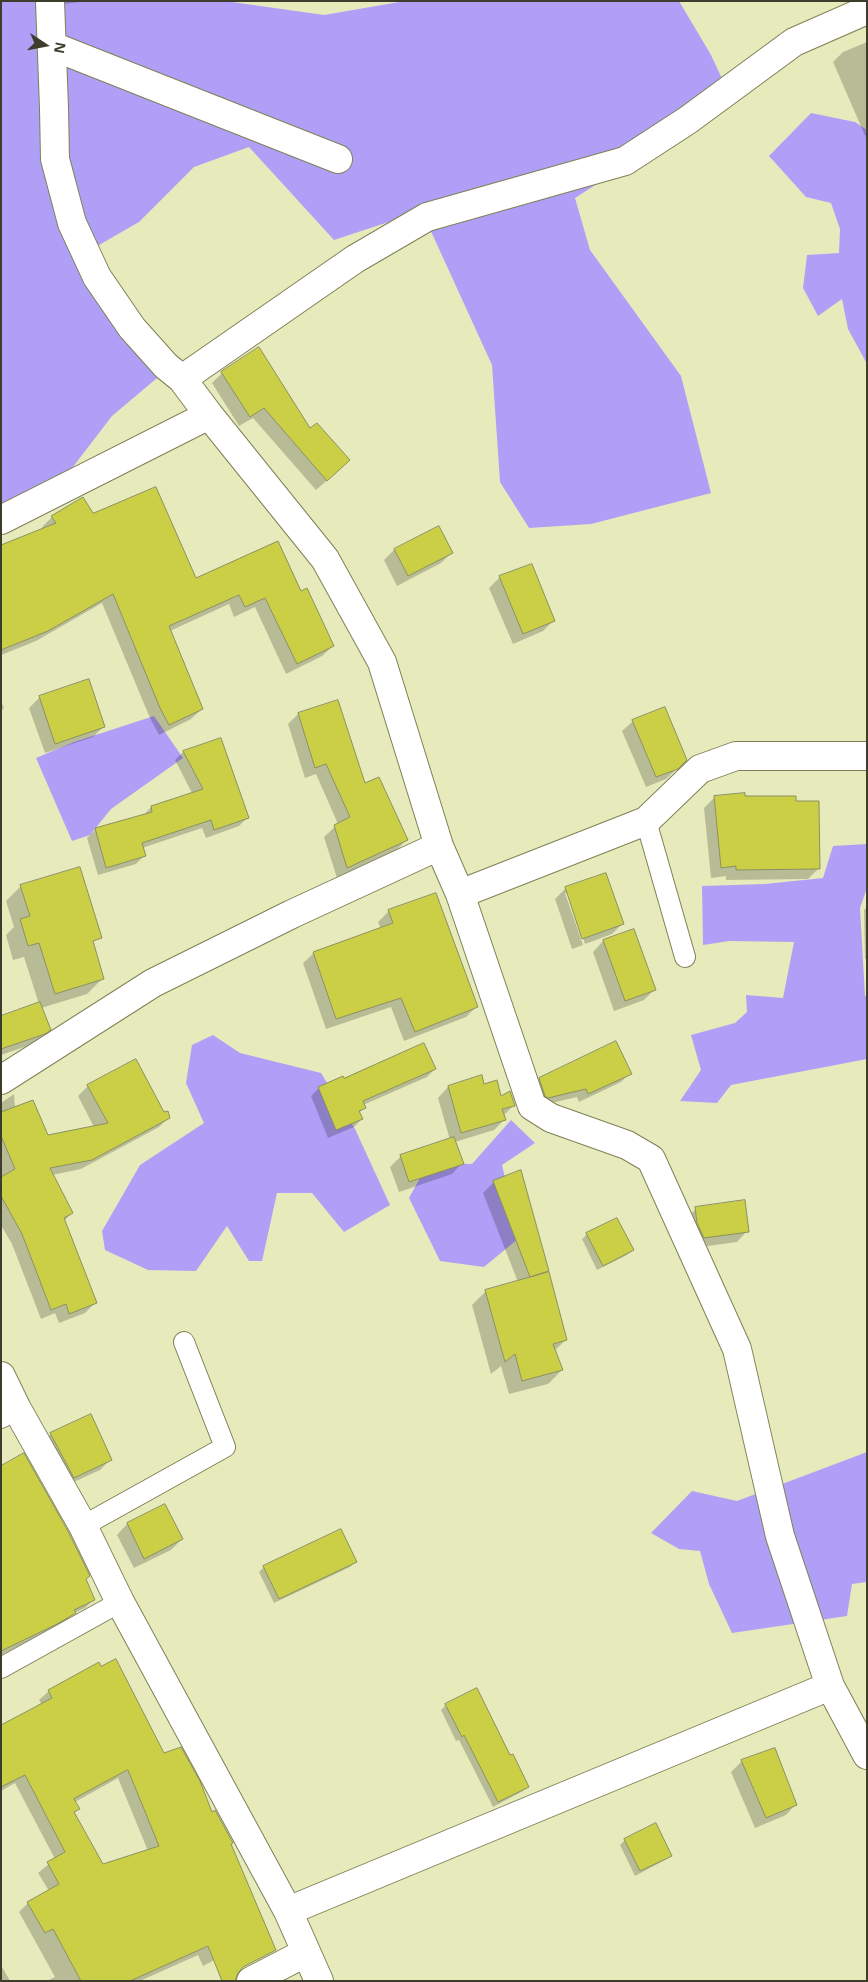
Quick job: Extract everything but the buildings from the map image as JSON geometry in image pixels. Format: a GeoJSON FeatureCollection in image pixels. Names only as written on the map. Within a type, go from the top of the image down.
{"type":"FeatureCollection","features":[{"type":"Feature","properties":{"kind":"street"},"geometry":{"type":"LineString","coordinates":[[50,1],[55,159],[72,223],[97,278],[132,328],[166,366],[182,379],[325,560],[382,662],[439,846],[460,894],[532,1106],[552,1118],[627,1145],[652,1158],[737,1349],[780,1536],[830,1686],[867,1755]]}},
{"type":"Feature","properties":{"kind":"street"},"geometry":{"type":"LineString","coordinates":[[182,379],[355,259],[427,217],[626,161],[688,120],[794,42],[867,10]]}},
{"type":"Feature","properties":{"kind":"street"},"geometry":{"type":"LineString","coordinates":[[52,46],[338,159]]}},
{"type":"Feature","properties":{"kind":"street"},"geometry":{"type":"LineString","coordinates":[[1,520],[209,415]]}},
{"type":"Feature","properties":{"kind":"street"},"geometry":{"type":"LineString","coordinates":[[460,894],[646,821],[700,769],[736,756],[867,756]]}},
{"type":"Feature","properties":{"kind":"street"},"geometry":{"type":"LineString","coordinates":[[1,1080],[153,983],[292,914],[439,846]]}},
{"type":"Feature","properties":{"kind":"street"},"geometry":{"type":"LineString","coordinates":[[1,1376],[9,1413],[83,1526],[120,1602],[288,1911],[319,1981]]}},
{"type":"Feature","properties":{"kind":"street"},"geometry":{"type":"LineString","coordinates":[[288,1911],[830,1686]]}},
{"type":"Feature","properties":{"kind":"street"},"geometry":{"type":"LineString","coordinates":[[251,1981],[305,1952]]}},
{"type":"Feature","properties":{"kind":"lane"},"geometry":{"type":"LineString","coordinates":[[646,821],[685,957]]}},
{"type":"Feature","properties":{"kind":"lane"},"geometry":{"type":"LineString","coordinates":[[83,1526],[225,1447],[184,1342]]}},
{"type":"Feature","properties":{"kind":"lane"},"geometry":{"type":"LineString","coordinates":[[1,1668],[120,1602]]}},
{"type":"Feature","properties":{"kind":"shaded area"},"geometry":{"type":"Polygon","coordinates":[[[1,1],[225,1],[324,15],[405,1],[679,1],[711,55],[731,98],[575,198],[590,250],[681,376],[711,493],[591,524],[529,528],[500,482],[492,365],[429,227],[413,214],[334,240],[249,147],[194,167],[139,222],[73,260],[106,314],[163,373],[112,416],[66,476],[1,506],[1,1]]]}},
{"type":"Feature","properties":{"kind":"shaded area"},"geometry":{"type":"Polygon","coordinates":[[[811,113],[855,122],[867,130],[867,364],[848,329],[842,299],[818,316],[803,288],[807,255],[839,253],[840,229],[831,203],[806,197],[769,156],[811,113]]]}},
{"type":"Feature","properties":{"kind":"shaded area"},"geometry":{"type":"Polygon","coordinates":[[[154,716],[183,758],[111,809],[90,835],[72,841],[36,758],[74,742],[154,716]]]}},
{"type":"Feature","properties":{"kind":"shaded area"},"geometry":{"type":"Polygon","coordinates":[[[867,844],[867,888],[860,908],[865,996],[867,996],[867,1059],[731,1085],[717,1103],[680,1101],[701,1070],[691,1035],[735,1023],[747,1012],[746,995],[783,998],[794,942],[729,941],[703,945],[702,886],[765,884],[823,878],[833,846],[867,844]]]}},
{"type":"Feature","properties":{"kind":"shaded area"},"geometry":{"type":"Polygon","coordinates":[[[213,1035],[240,1053],[321,1073],[355,1129],[390,1205],[344,1232],[312,1193],[277,1193],[262,1261],[249,1261],[227,1226],[196,1271],[148,1270],[105,1250],[102,1231],[140,1165],[204,1123],[186,1083],[192,1045],[213,1035]]]}},
{"type":"Feature","properties":{"kind":"shaded area"},"geometry":{"type":"Polygon","coordinates":[[[511,1120],[535,1143],[502,1165],[519,1238],[484,1267],[440,1261],[409,1198],[428,1163],[472,1164],[511,1120]]]}},
{"type":"Feature","properties":{"kind":"shaded area"},"geometry":{"type":"Polygon","coordinates":[[[867,1452],[867,1582],[852,1584],[847,1616],[732,1633],[709,1584],[700,1551],[679,1549],[651,1533],[692,1491],[737,1501],[867,1452]]]}}]}
